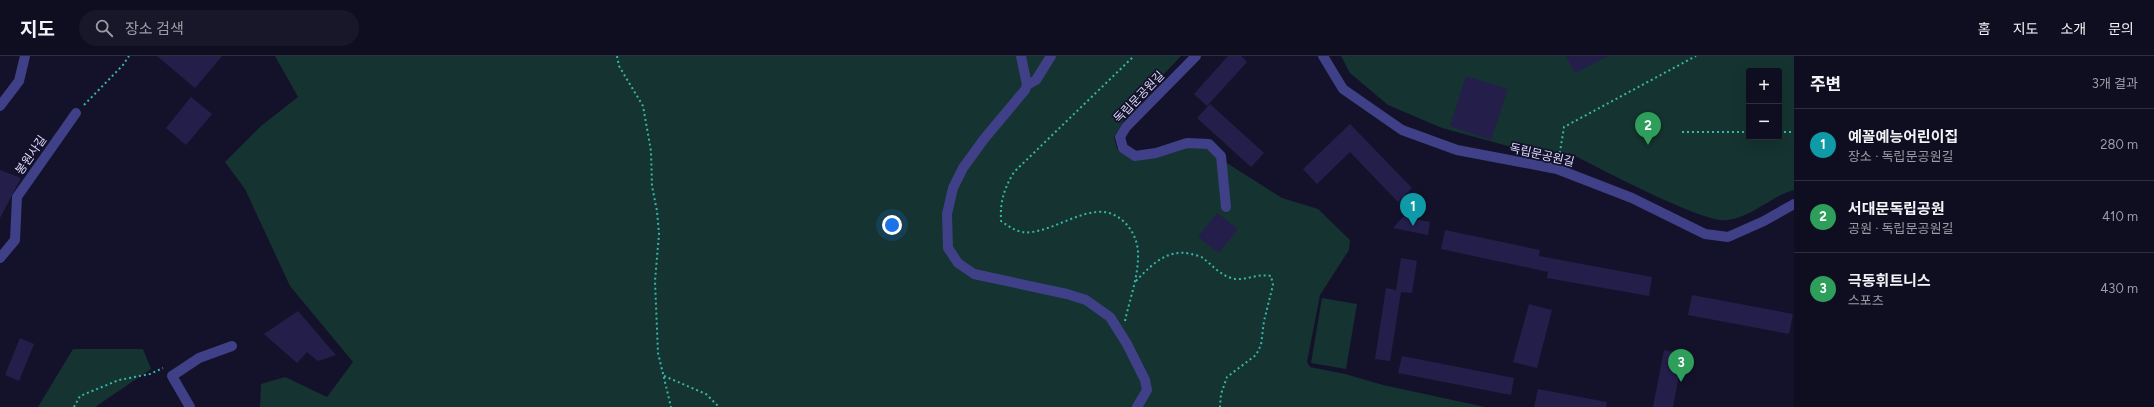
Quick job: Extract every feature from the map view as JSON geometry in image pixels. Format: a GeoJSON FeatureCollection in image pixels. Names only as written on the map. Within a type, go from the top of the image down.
{"type":"FeatureCollection","features":[{"type":"Feature","properties":{"kind":"street"},"geometry":{"type":"LineString","coordinates":[[0,106],[19,81],[24,56]]}},
{"type":"Feature","properties":{"kind":"street"},"geometry":{"type":"LineString","coordinates":[[1022,56],[1027,85]]}},
{"type":"Feature","properties":{"kind":"street"},"geometry":{"type":"LineString","coordinates":[[1051,56],[1036,80],[1027,85],[963,168],[953,188],[947,214],[948,248],[958,263],[974,274],[1067,294],[1086,300],[1110,317],[1146,380],[1147,390],[1137,407]]}},
{"type":"Feature","properties":{"kind":"street","name":"독립문공원길"},"geometry":{"type":"LineString","coordinates":[[1196,56],[1126,127],[1120,137],[1124,148],[1135,156],[1156,153],[1187,143],[1209,144],[1221,156],[1226,207]]}},
{"type":"Feature","properties":{"kind":"street","name":"독립문공원길"},"geometry":{"type":"LineString","coordinates":[[1323,56],[1343,88],[1402,130],[1457,150],[1557,169],[1632,198],[1705,234],[1728,236],[1764,221],[1794,204]]}},
{"type":"Feature","properties":{"kind":"street","name":"봉원사길"},"geometry":{"type":"LineString","coordinates":[[0,258],[15,240],[17,197],[76,113]]}},
{"type":"Feature","properties":{"kind":"street"},"geometry":{"type":"LineString","coordinates":[[190,407],[172,376],[199,358],[232,346]]}},
{"type":"Feature","properties":{"kind":"path"},"geometry":{"type":"LineString","coordinates":[[76,113],[123,65],[129,56]]}},
{"type":"Feature","properties":{"kind":"path"},"geometry":{"type":"LineString","coordinates":[[617,56],[619,66],[643,106],[651,151],[652,186],[658,211],[659,234],[655,281],[658,353],[671,407]]}},
{"type":"Feature","properties":{"kind":"path"},"geometry":{"type":"LineString","coordinates":[[1122,336],[1135,282],[1138,252],[1136,237],[1126,223],[1118,217],[1097,212],[1032,232],[1015,231],[1001,221],[1000,206],[1003,191],[1014,172],[1134,56]]}},
{"type":"Feature","properties":{"kind":"path"},"geometry":{"type":"LineString","coordinates":[[1557,169],[1564,127],[1696,56]]}},
{"type":"Feature","properties":{"kind":"path"},"geometry":{"type":"LineString","coordinates":[[1682,132],[1746,132]]}},
{"type":"Feature","properties":{"kind":"path"},"geometry":{"type":"LineString","coordinates":[[1782,132],[1794,132]]}},
{"type":"Feature","properties":{"kind":"path"},"geometry":{"type":"LineString","coordinates":[[1135,282],[1161,258],[1185,252],[1202,257],[1216,269],[1232,278],[1247,278],[1263,274],[1271,276],[1273,285],[1264,321],[1261,345],[1256,355],[1227,378],[1221,394],[1220,407]]}},
{"type":"Feature","properties":{"kind":"path"},"geometry":{"type":"LineString","coordinates":[[74,407],[80,396],[118,380],[150,374],[164,368]]}},
{"type":"Feature","properties":{"kind":"path"},"geometry":{"type":"LineString","coordinates":[[663,375],[706,394],[719,407]]}},
{"type":"Feature","properties":{"kind":"green space"},"geometry":{"type":"Polygon","coordinates":[[[275,56],[1181,56],[1129,111],[1114,137],[1117,149],[1134,161],[1160,156],[1188,146],[1206,148],[1219,158],[1282,198],[1318,209],[1350,240],[1349,250],[1320,295],[1307,362],[1310,367],[1345,374],[1383,385],[1485,407],[260,407],[261,384],[285,377],[327,397],[353,362],[290,286],[245,189],[225,162],[261,126],[298,97],[275,56]]]}},
{"type":"Feature","properties":{"kind":"green space"},"geometry":{"type":"Polygon","coordinates":[[[1341,56],[1794,56],[1794,190],[1737,218],[1728,220],[1716,219],[1697,213],[1650,193],[1569,153],[1555,159],[1442,128],[1388,105],[1350,73],[1341,56]]]}},
{"type":"Feature","properties":{"kind":"green space"},"geometry":{"type":"Polygon","coordinates":[[[1322,298],[1357,304],[1346,369],[1311,363],[1322,298]]]}},
{"type":"Feature","properties":{"kind":"green space"},"geometry":{"type":"Polygon","coordinates":[[[73,349],[143,349],[151,369],[95,407],[38,407],[73,349]]]}},
{"type":"Feature","properties":{"kind":"building"},"geometry":{"type":"Polygon","coordinates":[[[157,56],[222,56],[195,88],[157,56]]]}},
{"type":"Feature","properties":{"kind":"building"},"geometry":{"type":"Polygon","coordinates":[[[1228,56],[1241,56],[1247,62],[1207,106],[1194,94],[1228,56]]]}},
{"type":"Feature","properties":{"kind":"building"},"geometry":{"type":"Polygon","coordinates":[[[1566,56],[1608,56],[1575,73],[1566,56]]]}},
{"type":"Feature","properties":{"kind":"building"},"geometry":{"type":"Polygon","coordinates":[[[1466,76],[1508,89],[1491,140],[1450,126],[1466,76]]]}},
{"type":"Feature","properties":{"kind":"building"},"geometry":{"type":"Polygon","coordinates":[[[191,97],[212,114],[186,145],[166,128],[191,97]]]}},
{"type":"Feature","properties":{"kind":"building"},"geometry":{"type":"Polygon","coordinates":[[[1210,104],[1264,153],[1251,167],[1197,118],[1210,104]]]}},
{"type":"Feature","properties":{"kind":"building"},"geometry":{"type":"Polygon","coordinates":[[[1350,124],[1412,188],[1398,202],[1350,152],[1317,184],[1303,169],[1350,124]]]}},
{"type":"Feature","properties":{"kind":"building"},"geometry":{"type":"Polygon","coordinates":[[[0,170],[21,178],[0,218],[0,170]]]}},
{"type":"Feature","properties":{"kind":"building"},"geometry":{"type":"Polygon","coordinates":[[[1217,213],[1238,229],[1219,253],[1198,237],[1217,213]]]}},
{"type":"Feature","properties":{"kind":"building"},"geometry":{"type":"Polygon","coordinates":[[[1403,217],[1430,222],[1428,235],[1393,228],[1403,217]]]}},
{"type":"Feature","properties":{"kind":"building"},"geometry":{"type":"Polygon","coordinates":[[[1445,230],[1540,250],[1539,256],[1652,277],[1649,296],[1547,278],[1548,272],[1441,249],[1445,230]]]}},
{"type":"Feature","properties":{"kind":"building"},"geometry":{"type":"Polygon","coordinates":[[[1401,258],[1417,261],[1412,293],[1401,292],[1390,361],[1375,359],[1386,288],[1396,290],[1401,258]]]}},
{"type":"Feature","properties":{"kind":"building"},"geometry":{"type":"Polygon","coordinates":[[[1692,295],[1793,314],[1789,334],[1688,315],[1692,295]]]}},
{"type":"Feature","properties":{"kind":"building"},"geometry":{"type":"Polygon","coordinates":[[[1529,304],[1552,310],[1537,368],[1513,362],[1529,304]]]}},
{"type":"Feature","properties":{"kind":"building"},"geometry":{"type":"Polygon","coordinates":[[[298,311],[336,355],[318,361],[307,352],[297,363],[264,334],[298,311]]]}},
{"type":"Feature","properties":{"kind":"building"},"geometry":{"type":"Polygon","coordinates":[[[20,338],[34,344],[19,381],[5,375],[20,338]]]}},
{"type":"Feature","properties":{"kind":"building"},"geometry":{"type":"Polygon","coordinates":[[[1664,350],[1683,354],[1673,407],[1653,407],[1664,350]]]}},
{"type":"Feature","properties":{"kind":"building"},"geometry":{"type":"Polygon","coordinates":[[[1402,356],[1514,378],[1511,395],[1398,373],[1402,356]]]}},
{"type":"Feature","properties":{"kind":"building"},"geometry":{"type":"Polygon","coordinates":[[[1538,389],[1607,402],[1606,407],[1534,407],[1538,389]]]}},
{"type":"Feature","properties":{"kind":"place","name":"서대문독립공원"},"geometry":{"type":"Point","coordinates":[1648,145]}},
{"type":"Feature","properties":{"kind":"place","name":"예꼴예능어린이집"},"geometry":{"type":"Point","coordinates":[1413,226]}},
{"type":"Feature","properties":{"kind":"place","name":"극동휘트니스"},"geometry":{"type":"Point","coordinates":[1681,382]}}]}
